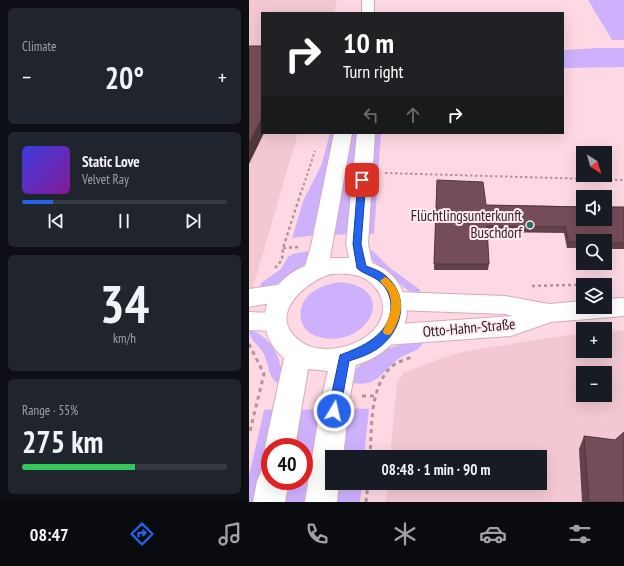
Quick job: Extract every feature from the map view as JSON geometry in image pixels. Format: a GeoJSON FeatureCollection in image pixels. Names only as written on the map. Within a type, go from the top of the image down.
{"type":"FeatureCollection","features":[{"type":"Feature","properties":{"kind":"street"},"geometry":{"type":"LineString","coordinates":[[368,0],[368,12]]}},
{"type":"Feature","properties":{"kind":"street"},"geometry":{"type":"LineString","coordinates":[[315,270],[322,246],[343,134]]}},
{"type":"Feature","properties":{"kind":"street"},"geometry":{"type":"LineString","coordinates":[[361,268],[357,244],[366,134]]}},
{"type":"Feature","properties":{"kind":"street"},"geometry":{"type":"LineString","coordinates":[[331,266],[361,268],[374,272],[384,280],[392,290],[396,301],[396,312],[392,324],[385,335],[374,345],[344,359],[312,359],[298,354],[286,346],[278,334],[274,322],[276,307],[284,293],[303,276],[315,270],[331,266]]}},
{"type":"Feature","properties":{"kind":"street"},"geometry":{"type":"LineString","coordinates":[[249,298],[284,293]]}},
{"type":"Feature","properties":{"kind":"street","name":"Otto-Hahn-Straße"},"geometry":{"type":"LineString","coordinates":[[396,301],[505,305],[551,313]]}},
{"type":"Feature","properties":{"kind":"street","name":"Otto-Hahn-Straße"},"geometry":{"type":"LineString","coordinates":[[385,335],[511,326],[551,313],[624,307]]}},
{"type":"Feature","properties":{"kind":"street"},"geometry":{"type":"LineString","coordinates":[[249,321],[274,322]]}},
{"type":"Feature","properties":{"kind":"street"},"geometry":{"type":"LineString","coordinates":[[282,438],[298,354]]}},
{"type":"Feature","properties":{"kind":"street"},"geometry":{"type":"LineString","coordinates":[[321,502],[336,396],[344,359]]}},
{"type":"Feature","properties":{"kind":"street"},"geometry":{"type":"LineString","coordinates":[[269,502],[271,490]]}},
{"type":"Feature","properties":{"kind":"path"},"geometry":{"type":"LineString","coordinates":[[274,270],[282,260],[283,248],[317,147]]}},
{"type":"Feature","properties":{"kind":"path"},"geometry":{"type":"LineString","coordinates":[[383,173],[624,180]]}},
{"type":"Feature","properties":{"kind":"path"},"geometry":{"type":"LineString","coordinates":[[249,435],[264,374],[251,344]]}},
{"type":"Feature","properties":{"kind":"path"},"geometry":{"type":"LineString","coordinates":[[371,450],[376,396],[380,384],[390,368],[415,356]]}},
{"type":"Feature","properties":{"kind":"path"},"geometry":{"type":"LineString","coordinates":[[366,502],[367,490]]}},
{"type":"Feature","properties":{"kind":"shaded area"},"geometry":{"type":"Polygon","coordinates":[[[249,0],[337,0],[334,12],[261,12],[261,134],[298,134],[249,301],[249,0]]]}},
{"type":"Feature","properties":{"kind":"shaded area"},"geometry":{"type":"Polygon","coordinates":[[[588,0],[624,0],[624,40],[612,40],[588,0]]]}},
{"type":"Feature","properties":{"kind":"shaded area"},"geometry":{"type":"Polygon","coordinates":[[[624,48],[624,67],[564,68],[564,50],[624,48]]]}},
{"type":"Feature","properties":{"kind":"shaded area"},"geometry":{"type":"Polygon","coordinates":[[[330,134],[337,134],[318,235],[292,238],[304,199],[321,166],[330,134]]]}},
{"type":"Feature","properties":{"kind":"shaded area"},"geometry":{"type":"Polygon","coordinates":[[[350,134],[360,134],[348,234],[333,235],[350,134]]]}},
{"type":"Feature","properties":{"kind":"shaded area"},"geometry":{"type":"Polygon","coordinates":[[[374,134],[381,134],[374,234],[365,234],[374,134]]]}},
{"type":"Feature","properties":{"kind":"shaded area"},"geometry":{"type":"Polygon","coordinates":[[[366,249],[373,251],[390,268],[418,288],[420,290],[420,296],[414,294],[391,276],[370,257],[366,249]]]}},
{"type":"Feature","properties":{"kind":"shaded area"},"geometry":{"type":"Polygon","coordinates":[[[314,250],[304,265],[292,276],[269,286],[260,288],[261,283],[281,269],[288,257],[293,254],[314,250]]]}},
{"type":"Feature","properties":{"kind":"shaded area"},"geometry":{"type":"Polygon","coordinates":[[[341,282],[360,287],[370,296],[373,307],[370,318],[361,328],[349,336],[333,339],[316,336],[310,333],[302,323],[301,317],[302,305],[305,299],[313,291],[321,287],[341,282]]]}},
{"type":"Feature","properties":{"kind":"shaded area"},"geometry":{"type":"Polygon","coordinates":[[[249,329],[264,338],[275,350],[281,366],[282,384],[277,383],[272,378],[264,354],[252,339],[249,329]]]}},
{"type":"Feature","properties":{"kind":"shaded area"},"geometry":{"type":"Polygon","coordinates":[[[624,330],[624,502],[386,502],[387,490],[547,490],[547,450],[391,450],[397,383],[403,373],[442,358],[467,351],[576,335],[576,358],[612,358],[612,331],[624,330]]]}},
{"type":"Feature","properties":{"kind":"shaded area"},"geometry":{"type":"Polygon","coordinates":[[[423,340],[420,347],[396,361],[375,380],[359,384],[346,383],[354,372],[370,357],[389,348],[423,340]]]}},
{"type":"Feature","properties":{"kind":"shaded area"},"geometry":{"type":"Polygon","coordinates":[[[341,408],[369,409],[365,450],[335,450],[341,408]]]}},
{"type":"Feature","properties":{"kind":"shaded area"},"geometry":{"type":"Polygon","coordinates":[[[276,409],[270,438],[261,438],[261,479],[256,502],[249,502],[249,476],[264,410],[276,409]]]}},
{"type":"Feature","properties":{"kind":"shaded area"},"geometry":{"type":"Polygon","coordinates":[[[322,409],[313,465],[313,438],[293,438],[298,410],[322,409]]]}},
{"type":"Feature","properties":{"kind":"shaded area"},"geometry":{"type":"Polygon","coordinates":[[[282,490],[309,490],[307,502],[280,502],[282,490]]]}},
{"type":"Feature","properties":{"kind":"shaded area"},"geometry":{"type":"Polygon","coordinates":[[[331,490],[361,490],[360,502],[328,502],[331,490]]]}},
{"type":"Feature","properties":{"kind":"building"},"geometry":{"type":"Polygon","coordinates":[[[249,46],[261,46],[261,120],[249,143],[249,46]]]}},
{"type":"Feature","properties":{"kind":"building","name":"Flüchtlingsunterkunft Buschdorf"},"geometry":{"type":"Polygon","coordinates":[[[437,180],[483,182],[486,205],[576,207],[576,226],[612,226],[612,207],[624,207],[624,243],[612,243],[612,234],[576,234],[576,242],[569,242],[565,227],[487,226],[489,264],[434,264],[437,180]]]}},
{"type":"Feature","properties":{"kind":"building"},"geometry":{"type":"Polygon","coordinates":[[[624,432],[624,502],[589,502],[584,436],[615,440],[624,432]]]}},
{"type":"Feature","properties":{"kind":"slow traffic"},"geometry":{"type":"LineString","coordinates":[[385,281],[392,290],[396,301],[396,312],[388,331]]}},
{"type":"Feature","properties":{"kind":"place","name":"Flüchtlingsunterkunft Buschdorf"},"geometry":{"type":"Point","coordinates":[530,225]}},
{"type":"Feature","properties":{"kind":"route"},"geometry":{"type":"LineString","coordinates":[[334,411],[344,359],[374,345],[385,335],[392,324],[396,312],[396,301],[392,290],[384,280],[374,272],[361,268],[357,244],[362,180]]}}]}
